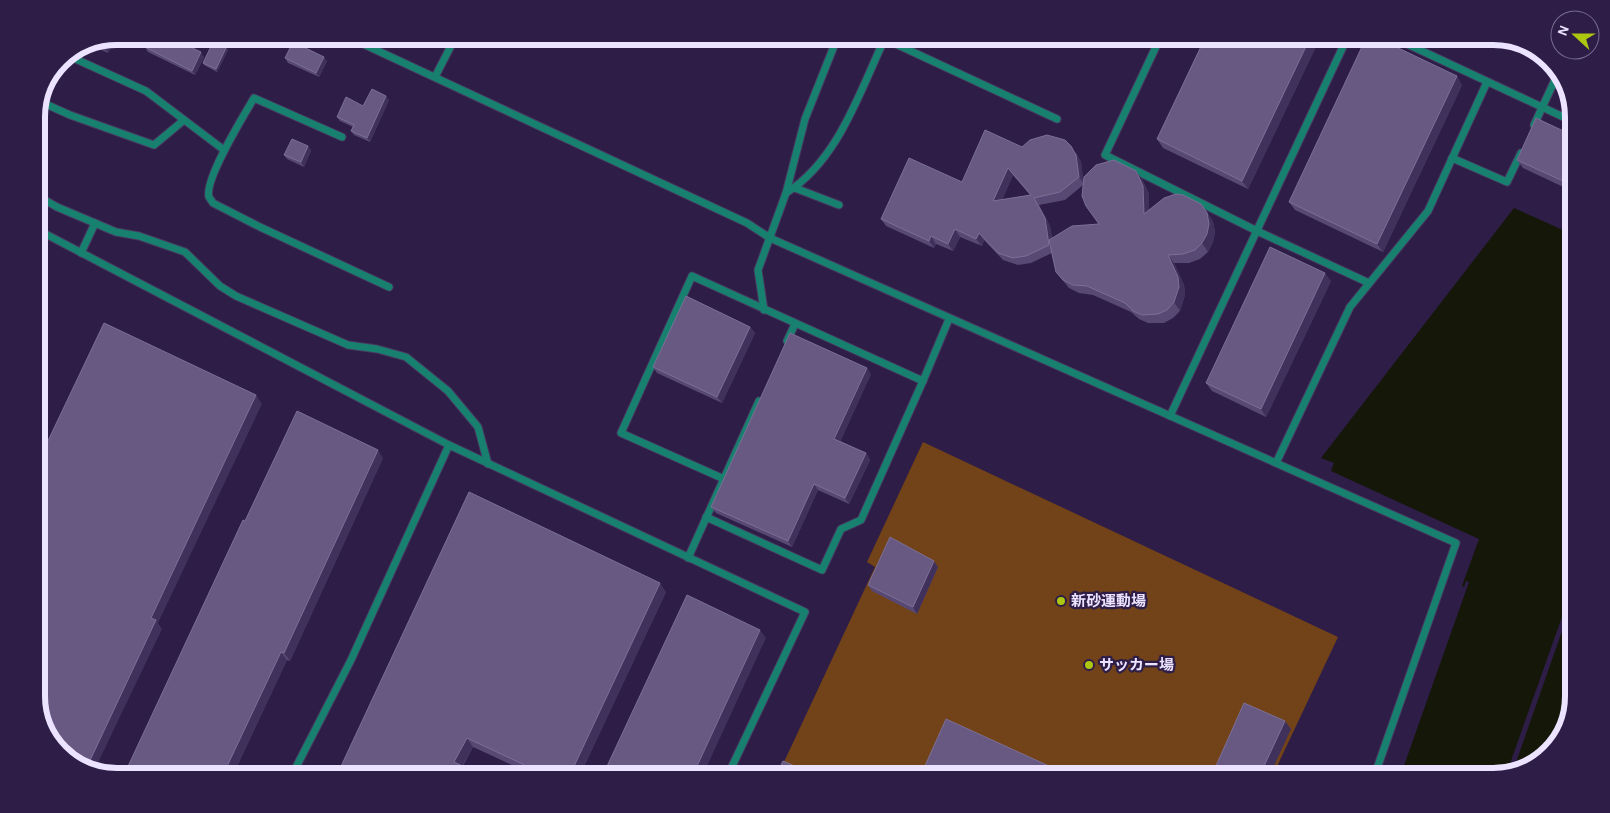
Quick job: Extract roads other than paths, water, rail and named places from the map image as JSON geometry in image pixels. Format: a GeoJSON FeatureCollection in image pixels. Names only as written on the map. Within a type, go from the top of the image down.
{"type":"FeatureCollection","features":[{"type":"Feature","properties":{"kind":"lane"},"geometry":{"type":"LineString","coordinates":[[366,45],[747,223],[770,238],[1456,543],[1377,768]]}},
{"type":"Feature","properties":{"kind":"lane"},"geometry":{"type":"LineString","coordinates":[[435,77],[451,45]]}},
{"type":"Feature","properties":{"kind":"lane"},"geometry":{"type":"LineString","coordinates":[[764,310],[758,270],[786,194],[805,119],[834,45]]}},
{"type":"Feature","properties":{"kind":"lane"},"geometry":{"type":"LineString","coordinates":[[786,194],[795,188],[826,157],[882,45]]}},
{"type":"Feature","properties":{"kind":"lane"},"geometry":{"type":"LineString","coordinates":[[903,45],[1057,119]]}},
{"type":"Feature","properties":{"kind":"lane"},"geometry":{"type":"LineString","coordinates":[[1158,45],[1105,155],[1257,231],[1369,283]]}},
{"type":"Feature","properties":{"kind":"lane"},"geometry":{"type":"LineString","coordinates":[[1170,416],[1344,45]]}},
{"type":"Feature","properties":{"kind":"lane"},"geometry":{"type":"LineString","coordinates":[[1409,45],[1565,118]]}},
{"type":"Feature","properties":{"kind":"lane"},"geometry":{"type":"LineString","coordinates":[[75,59],[146,92],[224,150]]}},
{"type":"Feature","properties":{"kind":"lane"},"geometry":{"type":"LineString","coordinates":[[1530,132],[1555,80]]}},
{"type":"Feature","properties":{"kind":"lane"},"geometry":{"type":"LineString","coordinates":[[1276,463],[1350,307],[1428,211],[1487,82]]}},
{"type":"Feature","properties":{"kind":"lane"},"geometry":{"type":"LineString","coordinates":[[342,137],[254,98],[224,150],[210,184],[209,196],[213,203],[260,227],[305,246],[390,287]]}},
{"type":"Feature","properties":{"kind":"lane"},"geometry":{"type":"LineString","coordinates":[[46,104],[70,115],[154,145],[184,120]]}},
{"type":"Feature","properties":{"kind":"lane"},"geometry":{"type":"LineString","coordinates":[[1452,158],[1507,182],[1522,149]]}},
{"type":"Feature","properties":{"kind":"lane"},"geometry":{"type":"LineString","coordinates":[[795,188],[839,205]]}},
{"type":"Feature","properties":{"kind":"lane"},"geometry":{"type":"LineString","coordinates":[[45,200],[116,232],[139,236],[185,252],[220,286],[228,291],[348,345],[377,349],[406,357],[448,391],[478,427],[488,464]]}},
{"type":"Feature","properties":{"kind":"lane"},"geometry":{"type":"LineString","coordinates":[[81,253],[95,223]]}},
{"type":"Feature","properties":{"kind":"lane"},"geometry":{"type":"LineString","coordinates":[[45,234],[449,445],[805,612],[731,768]]}},
{"type":"Feature","properties":{"kind":"lane"},"geometry":{"type":"LineString","coordinates":[[724,478],[621,433],[692,276],[924,381]]}},
{"type":"Feature","properties":{"kind":"lane"},"geometry":{"type":"LineString","coordinates":[[706,517],[822,570],[841,528],[861,520],[924,381],[949,319]]}},
{"type":"Feature","properties":{"kind":"lane"},"geometry":{"type":"LineString","coordinates":[[783,350],[795,324]]}},
{"type":"Feature","properties":{"kind":"lane"},"geometry":{"type":"LineString","coordinates":[[688,558],[764,392]]}},
{"type":"Feature","properties":{"kind":"lane"},"geometry":{"type":"LineString","coordinates":[[296,768],[351,660],[449,445]]}},
{"type":"Feature","properties":{"kind":"place","name":"新砂運動場"},"geometry":{"type":"Point","coordinates":[1061,601]}},
{"type":"Feature","properties":{"kind":"place","name":"サッカー場"},"geometry":{"type":"Point","coordinates":[1089,665]}}]}
